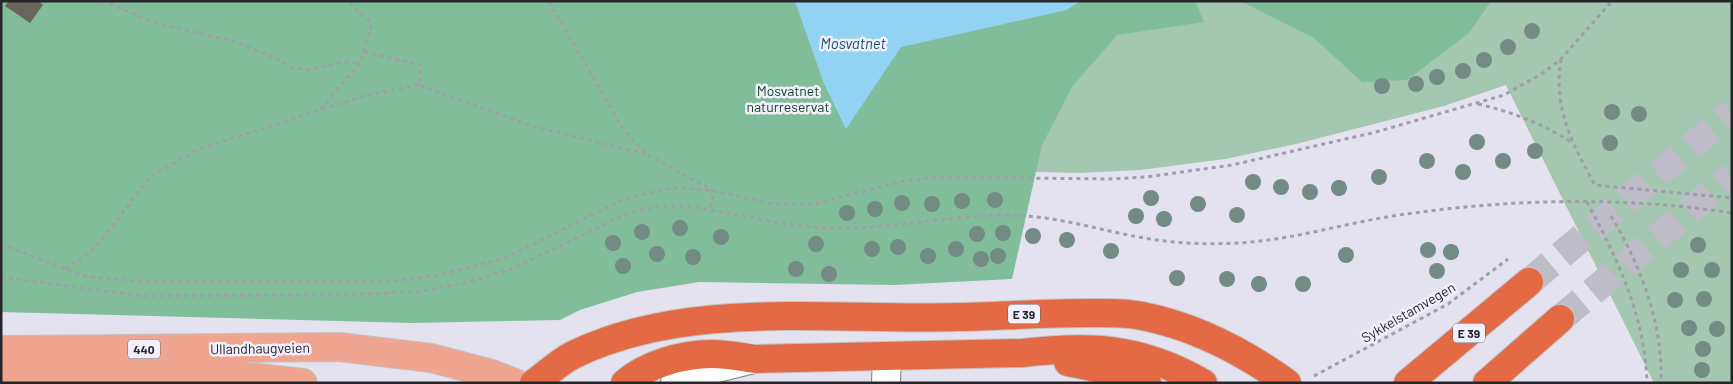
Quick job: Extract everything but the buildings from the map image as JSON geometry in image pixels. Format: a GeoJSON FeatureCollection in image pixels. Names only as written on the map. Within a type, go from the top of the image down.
{"type":"FeatureCollection","features":[{"type":"Feature","properties":{"kind":"highway","name":"E 39"},"geometry":{"type":"LineString","coordinates":[[1408,383],[1529,282]]}},
{"type":"Feature","properties":{"kind":"highway","name":"E 39"},"geometry":{"type":"LineString","coordinates":[[534,383],[572,356],[647,329],[697,320],[1126,313],[1201,333],[1270,371],[1287,383]]}},
{"type":"Feature","properties":{"kind":"highway"},"geometry":{"type":"LineString","coordinates":[[1487,383],[1560,319]]}},
{"type":"Feature","properties":{"kind":"highway"},"geometry":{"type":"LineString","coordinates":[[625,383],[650,368],[674,360],[712,354],[886,370],[1022,353],[1092,348],[1124,352],[1158,362],[1183,371],[1203,383]]}},
{"type":"Feature","properties":{"kind":"highway"},"geometry":{"type":"LineString","coordinates":[[1022,353],[1107,370],[1147,383]]}},
{"type":"Feature","properties":{"kind":"main road","name":"Ullandhaugveien"},"geometry":{"type":"LineString","coordinates":[[1,350],[339,347],[431,358],[489,373],[515,383]]}},
{"type":"Feature","properties":{"kind":"main road","name":"Ullandhaugveien"},"geometry":{"type":"LineString","coordinates":[[1,376],[192,370],[303,383]]}},
{"type":"Feature","properties":{"kind":"street"},"geometry":{"type":"LineString","coordinates":[[675,383],[705,371],[755,359]]}},
{"type":"Feature","properties":{"kind":"path"},"geometry":{"type":"LineString","coordinates":[[102,1],[159,24],[233,41],[278,59],[293,68],[309,70],[343,62],[360,63]]}},
{"type":"Feature","properties":{"kind":"path"},"geometry":{"type":"LineString","coordinates":[[320,110],[360,63],[372,24],[348,1]]}},
{"type":"Feature","properties":{"kind":"path"},"geometry":{"type":"LineString","coordinates":[[549,1],[623,129],[646,154]]}},
{"type":"Feature","properties":{"kind":"path"},"geometry":{"type":"LineString","coordinates":[[1,244],[83,276],[145,282],[392,281],[460,271],[507,257],[622,200],[642,193],[682,188],[714,191],[769,204],[802,206],[833,201],[899,182],[936,177],[1077,180],[1155,176],[1232,165],[1281,155],[1477,104],[1524,84],[1561,59],[1612,1]]}},
{"type":"Feature","properties":{"kind":"path"},"geometry":{"type":"LineString","coordinates":[[364,52],[421,65],[419,85]]}},
{"type":"Feature","properties":{"kind":"path"},"geometry":{"type":"LineString","coordinates":[[1561,59],[1558,94],[1572,143],[1595,185],[1732,198]]}},
{"type":"Feature","properties":{"kind":"path"},"geometry":{"type":"LineString","coordinates":[[64,269],[94,249],[152,175],[199,150],[248,132],[367,95],[419,85],[532,126],[646,154],[714,191]]}},
{"type":"Feature","properties":{"kind":"path"},"geometry":{"type":"LineString","coordinates":[[1477,104],[1527,118],[1550,128],[1572,143]]}},
{"type":"Feature","properties":{"kind":"path"},"geometry":{"type":"LineString","coordinates":[[710,210],[714,191]]}},
{"type":"Feature","properties":{"kind":"path"},"geometry":{"type":"LineString","coordinates":[[1586,202],[1619,263],[1630,288],[1643,343],[1647,383]]}},
{"type":"Feature","properties":{"kind":"path"},"geometry":{"type":"LineString","coordinates":[[1,277],[142,296],[329,295],[417,292],[465,283],[512,269],[628,213],[669,206],[710,210],[822,228],[1024,216],[1158,241],[1213,245],[1272,240],[1361,221],[1442,209],[1512,203],[1586,202],[1688,208],[1732,213]]}},
{"type":"Feature","properties":{"kind":"path"},"geometry":{"type":"LineString","coordinates":[[1611,216],[1633,257],[1652,309],[1662,367],[1661,383]]}},
{"type":"Feature","properties":{"kind":"path","name":"Sykkelstamvegen"},"geometry":{"type":"LineString","coordinates":[[1314,376],[1448,304],[1508,259]]}},
{"type":"Feature","properties":{"kind":"green space"},"geometry":{"type":"Polygon","coordinates":[[[1,1],[795,1],[823,81],[846,129],[900,47],[1066,10],[1081,1],[1195,1],[1204,22],[1117,35],[1072,87],[1042,145],[1012,279],[894,285],[699,282],[637,292],[580,310],[560,320],[412,323],[1,312],[1,1]]]}},
{"type":"Feature","properties":{"kind":"green space","name":"Mosvatnet naturreservat"},"geometry":{"type":"Polygon","coordinates":[[[553,1],[1732,1],[1732,383],[1654,383],[1506,85],[1444,106],[1296,144],[1225,159],[1140,170],[1078,173],[935,169],[553,1]]]}},
{"type":"Feature","properties":{"kind":"green space"},"geometry":{"type":"Polygon","coordinates":[[[1240,1],[1491,1],[1469,33],[1407,80],[1362,82],[1314,38],[1240,1]]]}},
{"type":"Feature","properties":{"kind":"water","name":"Mosvatnet"},"geometry":{"type":"Polygon","coordinates":[[[795,1],[1081,1],[1066,10],[901,47],[846,129],[823,81],[795,1]]]}},
{"type":"Feature","properties":{"kind":"tunnel"},"geometry":{"type":"LineString","coordinates":[[1529,282],[1732,112]]}},
{"type":"Feature","properties":{"kind":"tunnel"},"geometry":{"type":"LineString","coordinates":[[1560,319],[1732,175]]}}]}
